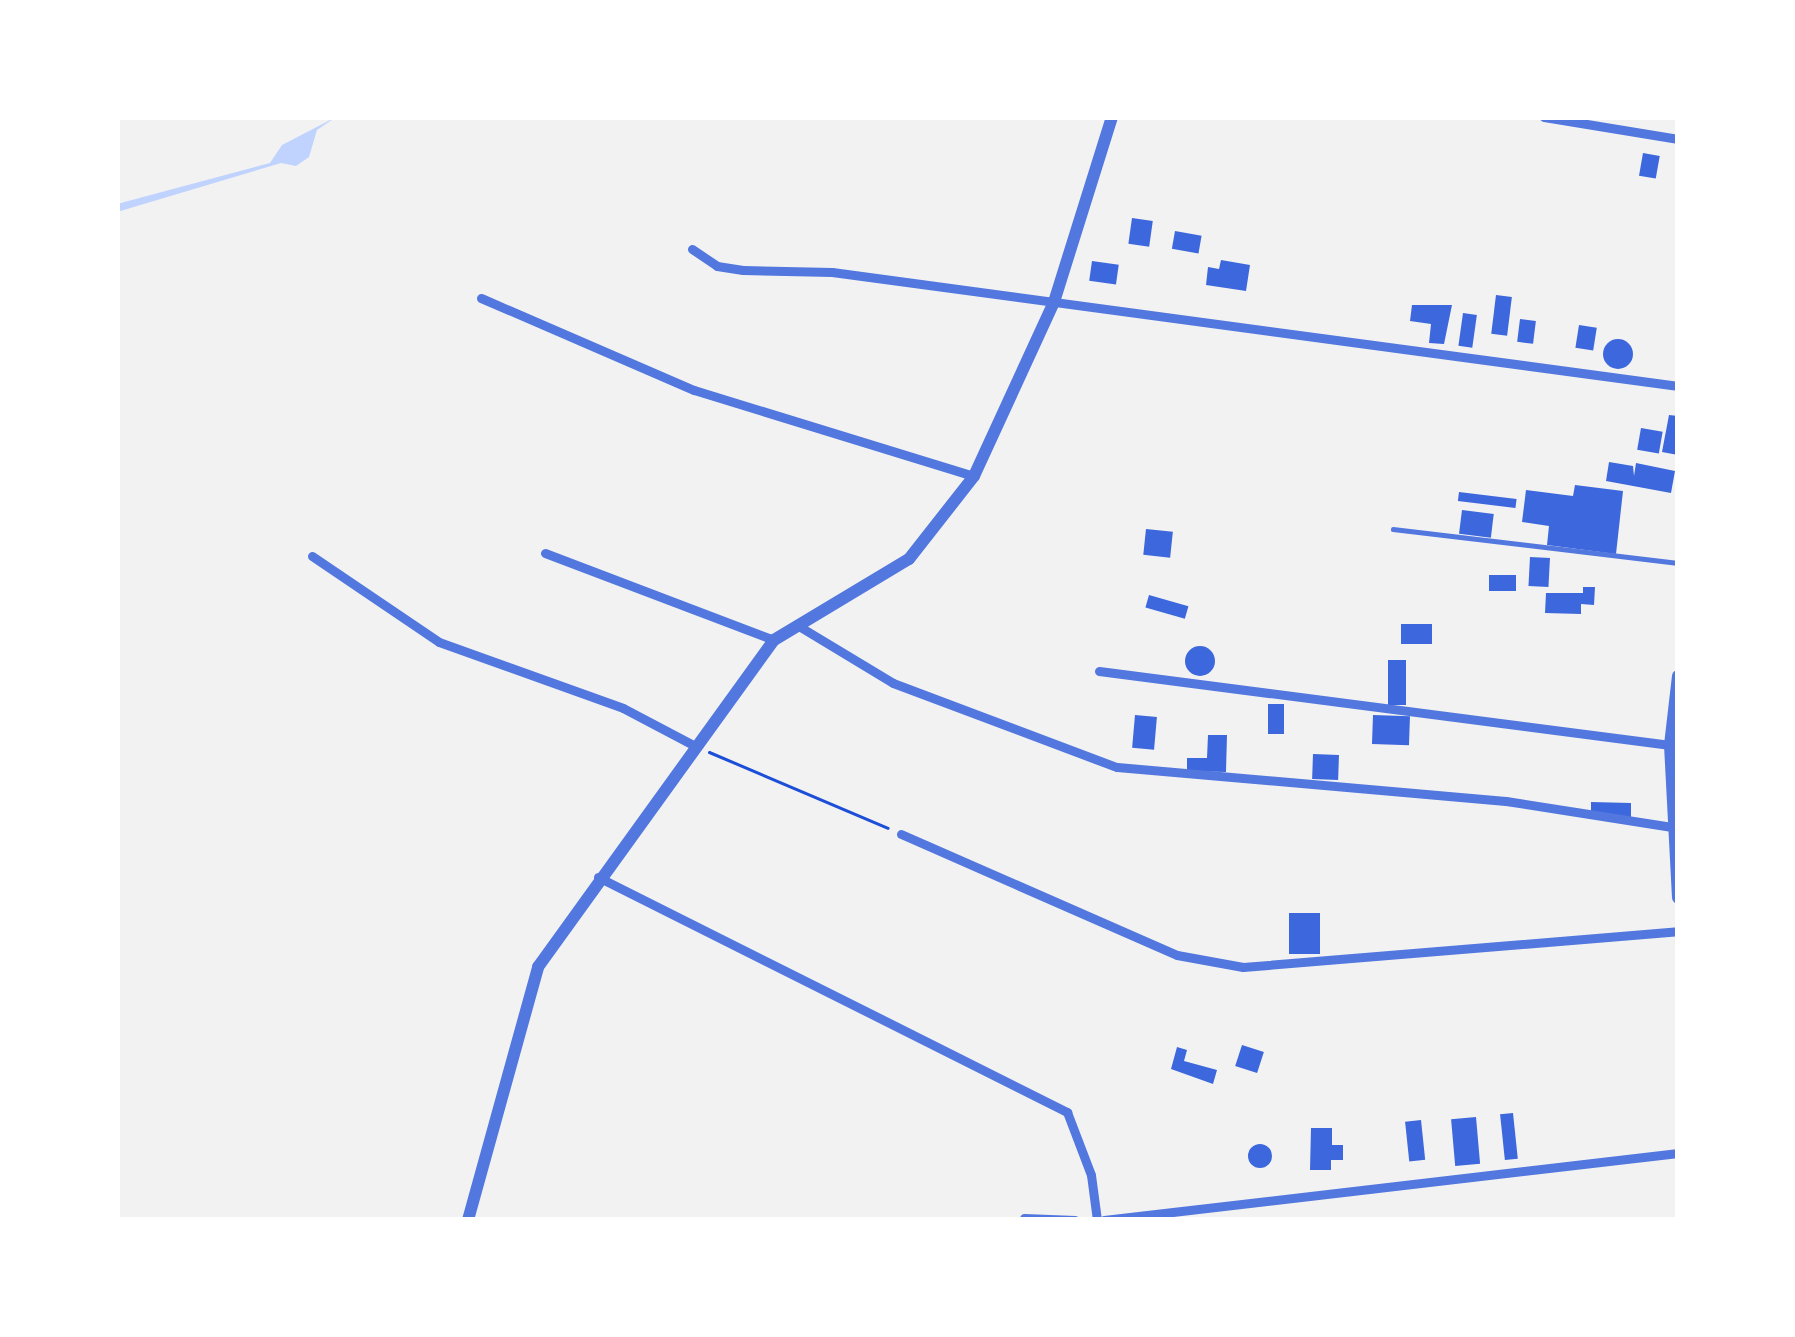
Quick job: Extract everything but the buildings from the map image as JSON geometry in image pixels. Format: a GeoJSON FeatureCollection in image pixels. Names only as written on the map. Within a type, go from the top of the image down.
{"type":"FeatureCollection","features":[{"type":"Feature","properties":{"kind":"street"},"geometry":{"type":"LineString","coordinates":[[470,1219],[520,1010],[538,967],[598,877],[773,640],[909,559],[974,476],[1054,302],[1112,117]]}},
{"type":"Feature","properties":{"kind":"street"},"geometry":{"type":"LineString","coordinates":[[1544,117],[1678,139]]}},
{"type":"Feature","properties":{"kind":"street"},"geometry":{"type":"LineString","coordinates":[[692,248],[717,266],[743,270],[832,272],[1678,386]]}},
{"type":"Feature","properties":{"kind":"street"},"geometry":{"type":"LineString","coordinates":[[481,298],[694,390],[974,476]]}},
{"type":"Feature","properties":{"kind":"street"},"geometry":{"type":"LineString","coordinates":[[545,553],[773,640]]}},
{"type":"Feature","properties":{"kind":"street"},"geometry":{"type":"LineString","coordinates":[[312,556],[439,642],[623,708],[695,746]]}},
{"type":"Feature","properties":{"kind":"street"},"geometry":{"type":"LineString","coordinates":[[797,625],[893,683],[1117,766],[1506,801],[1672,827]]}},
{"type":"Feature","properties":{"kind":"street"},"geometry":{"type":"LineString","coordinates":[[1099,670],[1670,745]]}},
{"type":"Feature","properties":{"kind":"street"},"geometry":{"type":"LineString","coordinates":[[1678,676],[1670,745],[1678,898]]}},
{"type":"Feature","properties":{"kind":"street"},"geometry":{"type":"LineString","coordinates":[[901,834],[1177,955],[1243,967],[1678,931]]}},
{"type":"Feature","properties":{"kind":"street"},"geometry":{"type":"LineString","coordinates":[[598,877],[1067,1112],[1091,1175],[1101,1220],[1678,1153]]}},
{"type":"Feature","properties":{"kind":"street"},"geometry":{"type":"LineString","coordinates":[[1024,1218],[1075,1220]]}},
{"type":"Feature","properties":{"kind":"lane"},"geometry":{"type":"LineString","coordinates":[[1393,529],[1678,563]]}},
{"type":"Feature","properties":{"kind":"path"},"geometry":{"type":"LineString","coordinates":[[695,746],[901,834]]}},
{"type":"Feature","properties":{"kind":"water"},"geometry":{"type":"Polygon","coordinates":[[[336,117],[317,130],[309,157],[296,166],[281,163],[117,212],[117,204],[270,163],[282,145],[336,117]]]}}]}
